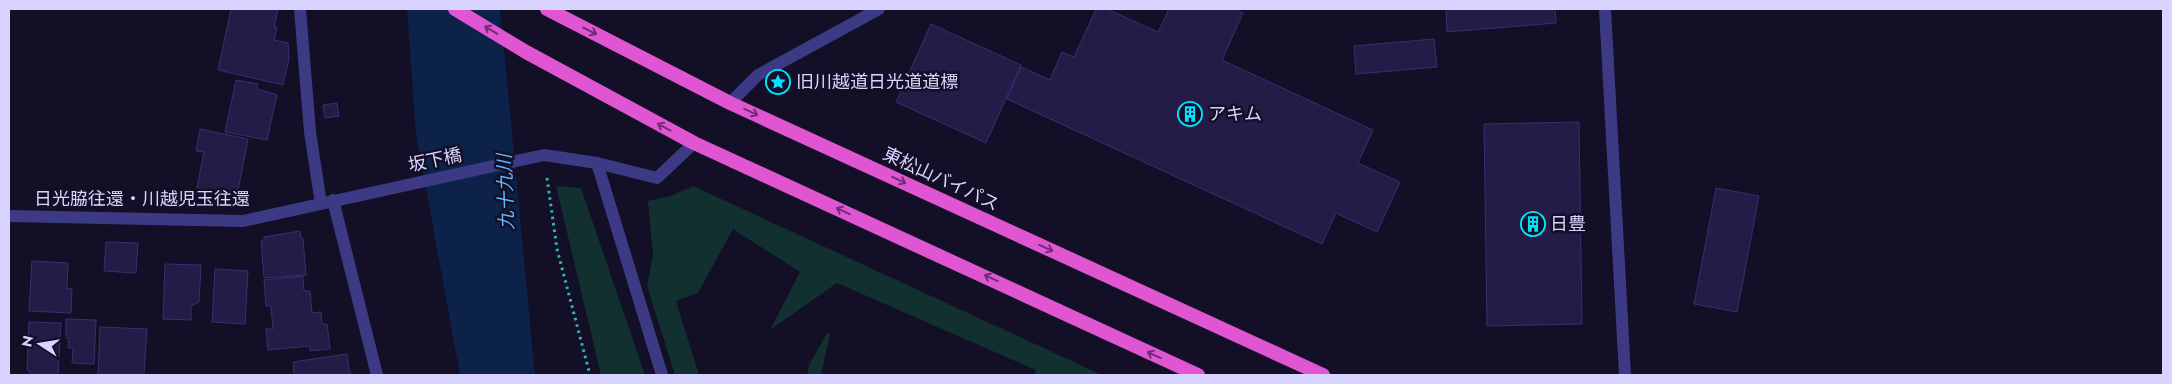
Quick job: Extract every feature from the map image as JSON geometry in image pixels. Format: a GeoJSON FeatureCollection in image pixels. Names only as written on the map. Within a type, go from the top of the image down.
{"type":"FeatureCollection","features":[{"type":"Feature","properties":{"kind":"highway"},"geometry":{"type":"LineString","coordinates":[[456,9],[526,52],[694,143],[1198,375]]}},
{"type":"Feature","properties":{"kind":"highway","name":"東松山バイパス"},"geometry":{"type":"LineString","coordinates":[[547,9],[730,103],[1323,375]]}},
{"type":"Feature","properties":{"kind":"street"},"geometry":{"type":"LineString","coordinates":[[300,9],[310,132],[321,204]]}},
{"type":"Feature","properties":{"kind":"street"},"geometry":{"type":"LineString","coordinates":[[730,103],[758,75],[879,9]]}},
{"type":"Feature","properties":{"kind":"street"},"geometry":{"type":"LineString","coordinates":[[1605,9],[1625,375]]}},
{"type":"Feature","properties":{"kind":"street"},"geometry":{"type":"LineString","coordinates":[[597,163],[656,178],[694,143]]}},
{"type":"Feature","properties":{"kind":"street","name":"坂下橋"},"geometry":{"type":"LineString","coordinates":[[334,200],[544,155],[597,163]]}},
{"type":"Feature","properties":{"kind":"street"},"geometry":{"type":"LineString","coordinates":[[597,163],[662,375]]}},
{"type":"Feature","properties":{"kind":"street"},"geometry":{"type":"LineString","coordinates":[[334,200],[377,375]]}},
{"type":"Feature","properties":{"kind":"street","name":"日光脇往還・川越児玉往還"},"geometry":{"type":"LineString","coordinates":[[9,216],[243,221],[334,200]]}},
{"type":"Feature","properties":{"kind":"path"},"geometry":{"type":"LineString","coordinates":[[547,180],[557,249],[590,375]]}},
{"type":"Feature","properties":{"kind":"green space"},"geometry":{"type":"Polygon","coordinates":[[[556,186],[581,188],[645,375],[601,375],[556,186]]]}},
{"type":"Feature","properties":{"kind":"green space"},"geometry":{"type":"Polygon","coordinates":[[[693,186],[1102,375],[1035,375],[1036,370],[837,283],[770,330],[800,272],[733,229],[698,293],[676,301],[699,375],[675,375],[647,286],[653,255],[648,201],[671,196],[693,186]]]}},
{"type":"Feature","properties":{"kind":"green space"},"geometry":{"type":"Polygon","coordinates":[[[827,333],[830,334],[821,375],[807,375],[809,365],[827,333]]]}},
{"type":"Feature","properties":{"kind":"water","name":"九十九川"},"geometry":{"type":"Polygon","coordinates":[[[407,9],[500,9],[535,375],[460,375],[416,134],[407,9]]]}},
{"type":"Feature","properties":{"kind":"building"},"geometry":{"type":"Polygon","coordinates":[[[231,9],[278,9],[274,27],[277,27],[274,40],[288,43],[289,59],[283,85],[218,70],[231,9]]]}},
{"type":"Feature","properties":{"kind":"building","name":"アキム"},"geometry":{"type":"Polygon","coordinates":[[[1096,9],[1107,9],[1158,32],[1169,9],[1233,9],[1243,13],[1222,60],[1373,130],[1358,163],[1400,182],[1377,232],[1336,213],[1322,244],[1007,99],[1021,67],[1050,80],[1062,52],[1074,57],[1096,9]]]}},
{"type":"Feature","properties":{"kind":"building"},"geometry":{"type":"Polygon","coordinates":[[[1446,9],[1555,9],[1556,23],[1447,32],[1446,9]]]}},
{"type":"Feature","properties":{"kind":"building"},"geometry":{"type":"Polygon","coordinates":[[[931,24],[1021,65],[986,143],[896,102],[931,24]]]}},
{"type":"Feature","properties":{"kind":"building"},"geometry":{"type":"Polygon","coordinates":[[[1434,39],[1437,67],[1356,74],[1354,46],[1434,39]]]}},
{"type":"Feature","properties":{"kind":"building"},"geometry":{"type":"Polygon","coordinates":[[[236,80],[258,84],[257,89],[277,95],[267,140],[225,132],[236,80]]]}},
{"type":"Feature","properties":{"kind":"building"},"geometry":{"type":"Polygon","coordinates":[[[337,103],[339,116],[325,118],[323,105],[337,103]]]}},
{"type":"Feature","properties":{"kind":"building","name":"日豊"},"geometry":{"type":"Polygon","coordinates":[[[1579,122],[1582,324],[1487,326],[1484,124],[1579,122]]]}},
{"type":"Feature","properties":{"kind":"building"},"geometry":{"type":"Polygon","coordinates":[[[200,129],[248,139],[237,196],[197,188],[204,152],[196,151],[200,129]]]}},
{"type":"Feature","properties":{"kind":"building"},"geometry":{"type":"Polygon","coordinates":[[[1716,188],[1759,196],[1737,312],[1694,304],[1716,188]]]}},
{"type":"Feature","properties":{"kind":"building"},"geometry":{"type":"Polygon","coordinates":[[[300,231],[301,238],[303,238],[306,275],[264,278],[261,241],[264,241],[264,237],[300,231]]]}},
{"type":"Feature","properties":{"kind":"building"},"geometry":{"type":"Polygon","coordinates":[[[106,242],[138,243],[136,273],[104,271],[106,242]]]}},
{"type":"Feature","properties":{"kind":"building"},"geometry":{"type":"Polygon","coordinates":[[[32,261],[68,263],[67,288],[72,289],[71,313],[29,311],[32,261]]]}},
{"type":"Feature","properties":{"kind":"building"},"geometry":{"type":"Polygon","coordinates":[[[165,264],[201,265],[199,302],[191,306],[191,320],[163,319],[165,264]]]}},
{"type":"Feature","properties":{"kind":"building"},"geometry":{"type":"Polygon","coordinates":[[[215,269],[248,271],[245,324],[212,322],[215,269]]]}},
{"type":"Feature","properties":{"kind":"building"},"geometry":{"type":"Polygon","coordinates":[[[303,276],[304,291],[310,291],[312,313],[321,312],[322,324],[327,324],[330,349],[310,351],[310,346],[268,350],[266,329],[273,329],[271,306],[266,306],[264,280],[303,276]]]}},
{"type":"Feature","properties":{"kind":"building"},"geometry":{"type":"Polygon","coordinates":[[[66,319],[96,320],[94,364],[72,363],[73,348],[68,348],[69,338],[66,338],[66,319]]]}},
{"type":"Feature","properties":{"kind":"building"},"geometry":{"type":"Polygon","coordinates":[[[29,322],[61,323],[58,375],[30,375],[30,371],[27,370],[29,322]]]}},
{"type":"Feature","properties":{"kind":"building"},"geometry":{"type":"Polygon","coordinates":[[[100,327],[147,329],[144,375],[98,375],[100,327]]]}},
{"type":"Feature","properties":{"kind":"building"},"geometry":{"type":"Polygon","coordinates":[[[347,354],[350,375],[294,375],[293,362],[347,354]]]}},
{"type":"Feature","properties":{"kind":"place","name":"旧川越道日光道道標"},"geometry":{"type":"Point","coordinates":[778,82]}},
{"type":"Feature","properties":{"kind":"place","name":"アキム"},"geometry":{"type":"Point","coordinates":[1190,114]}},
{"type":"Feature","properties":{"kind":"place","name":"日豊"},"geometry":{"type":"Point","coordinates":[1533,224]}}]}
